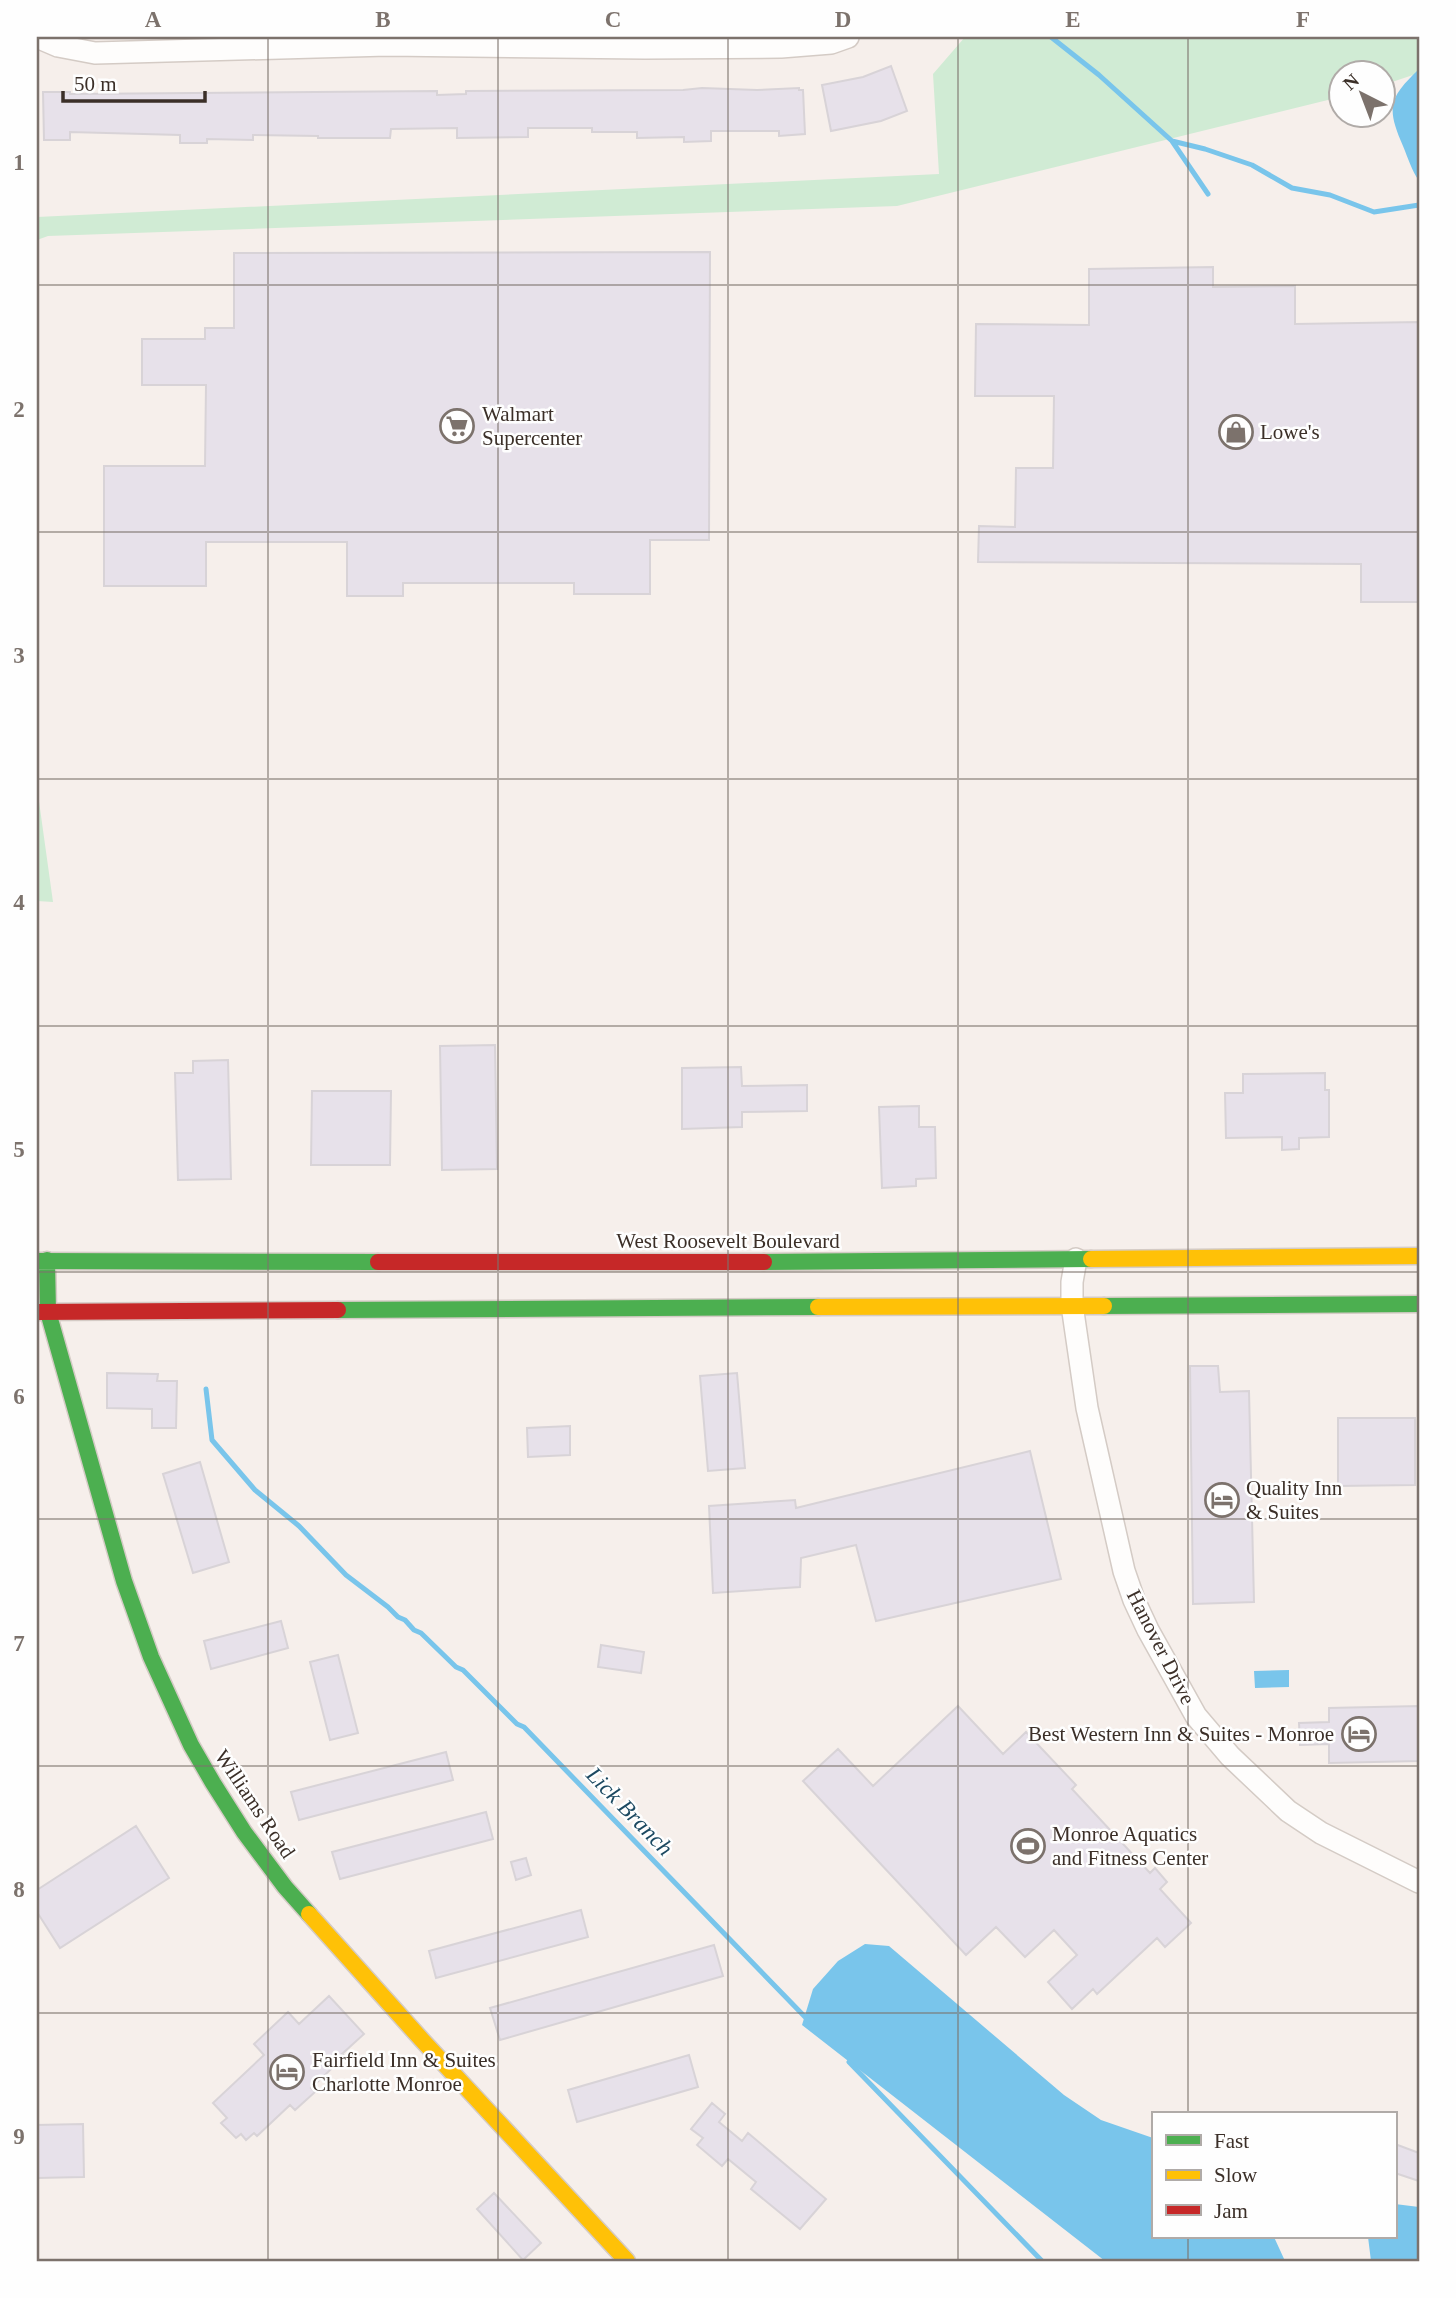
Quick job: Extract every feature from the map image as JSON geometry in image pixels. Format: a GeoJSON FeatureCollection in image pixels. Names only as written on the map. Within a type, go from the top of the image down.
{"type":"FeatureCollection","features":[{"type":"Feature","properties":{"kind":"main road","name":"West Roosevelt Boulevard"},"geometry":{"type":"LineString","coordinates":[[42,1260],[620,1262],[1419,1256]]}},
{"type":"Feature","properties":{"kind":"main road","name":"Williams Road"},"geometry":{"type":"LineString","coordinates":[[42,1260],[42,1312],[131,1604],[161,1680],[191,1745],[219,1793],[285,1887],[422,2040],[627,2261]]}},
{"type":"Feature","properties":{"kind":"main road"},"geometry":{"type":"LineString","coordinates":[[42,1312],[1419,1304]]}},
{"type":"Feature","properties":{"kind":"street"},"geometry":{"type":"LineString","coordinates":[[37,37],[58,46],[94,52],[387,41],[781,47],[831,43],[848,37]]}},
{"type":"Feature","properties":{"kind":"street","name":"Hanover Drive"},"geometry":{"type":"LineString","coordinates":[[1076,1259],[1072,1305],[1088,1413],[1125,1571],[1134,1600],[1148,1630],[1194,1713],[1230,1756],[1289,1811],[1321,1833],[1419,1882]]}},
{"type":"Feature","properties":{"kind":"green space"},"geometry":{"type":"Polygon","coordinates":[[[965,37],[1419,37],[1419,73],[1396,81],[1396,60],[1326,60],[1326,100],[897,206],[48,236],[37,240],[37,217],[939,174],[933,74],[965,37]]]}},
{"type":"Feature","properties":{"kind":"green space"},"geometry":{"type":"Polygon","coordinates":[[[37,787],[53,902],[37,901],[37,787]]]}},
{"type":"Feature","properties":{"kind":"water"},"geometry":{"type":"Polygon","coordinates":[[[1419,69],[1419,181],[1396,128],[1396,96],[1419,69]]]}},
{"type":"Feature","properties":{"kind":"water"},"geometry":{"type":"Polygon","coordinates":[[[1289,1670],[1289,1687],[1255,1688],[1254,1671],[1289,1670]]]}},
{"type":"Feature","properties":{"kind":"water"},"geometry":{"type":"Polygon","coordinates":[[[865,1944],[889,1946],[1064,2095],[1101,2120],[1152,2138],[1152,2238],[1274,2238],[1285,2261],[1105,2261],[802,2025],[813,1989],[838,1961],[865,1944]]]}},
{"type":"Feature","properties":{"kind":"water"},"geometry":{"type":"Polygon","coordinates":[[[1396,2204],[1419,2207],[1419,2261],[1371,2261],[1368,2238],[1396,2238],[1396,2204]]]}},
{"type":"Feature","properties":{"kind":"building"},"geometry":{"type":"Polygon","coordinates":[[[891,66],[907,111],[881,121],[831,131],[822,85],[863,77],[891,66]]]}},
{"type":"Feature","properties":{"kind":"building"},"geometry":{"type":"Polygon","coordinates":[[[799,88],[803,90],[805,134],[779,136],[779,131],[711,131],[711,141],[684,142],[684,137],[637,138],[637,132],[592,132],[592,128],[528,128],[528,137],[457,138],[457,128],[391,129],[390,138],[253,135],[253,140],[207,139],[207,143],[180,143],[180,135],[70,132],[70,140],[44,140],[43,92],[437,91],[437,95],[466,94],[466,91],[799,88]]]}},
{"type":"Feature","properties":{"kind":"building","name":"Walmart Supercenter"},"geometry":{"type":"Polygon","coordinates":[[[710,252],[709,540],[650,540],[650,594],[574,594],[574,583],[403,583],[403,596],[347,596],[347,542],[206,542],[206,586],[104,586],[104,466],[205,466],[206,385],[142,385],[142,339],[205,339],[205,328],[234,328],[234,253],[710,252]]]}},
{"type":"Feature","properties":{"kind":"building","name":"Lowe's"},"geometry":{"type":"Polygon","coordinates":[[[1213,267],[1213,287],[1295,286],[1295,324],[1419,322],[1419,602],[1361,602],[1361,564],[978,562],[979,526],[1015,527],[1016,468],[1053,468],[1054,396],[975,396],[976,324],[1089,325],[1089,269],[1213,267]]]}},
{"type":"Feature","properties":{"kind":"building"},"geometry":{"type":"Polygon","coordinates":[[[495,1045],[497,1169],[442,1170],[440,1046],[495,1045]]]}},
{"type":"Feature","properties":{"kind":"building"},"geometry":{"type":"Polygon","coordinates":[[[228,1060],[231,1179],[178,1180],[175,1073],[193,1073],[193,1061],[228,1060]]]}},
{"type":"Feature","properties":{"kind":"building"},"geometry":{"type":"Polygon","coordinates":[[[741,1067],[742,1086],[807,1085],[807,1111],[742,1112],[742,1127],[682,1129],[682,1068],[741,1067]]]}},
{"type":"Feature","properties":{"kind":"building"},"geometry":{"type":"Polygon","coordinates":[[[1325,1073],[1325,1090],[1329,1090],[1329,1137],[1299,1138],[1299,1149],[1282,1150],[1282,1137],[1226,1138],[1225,1093],[1243,1093],[1243,1074],[1325,1073]]]}},
{"type":"Feature","properties":{"kind":"building"},"geometry":{"type":"Polygon","coordinates":[[[312,1091],[391,1091],[390,1165],[311,1165],[312,1091]]]}},
{"type":"Feature","properties":{"kind":"building"},"geometry":{"type":"Polygon","coordinates":[[[919,1106],[919,1127],[935,1127],[936,1178],[916,1179],[916,1186],[882,1188],[879,1107],[919,1106]]]}},
{"type":"Feature","properties":{"kind":"building","name":"Quality Inn & Suites"},"geometry":{"type":"Polygon","coordinates":[[[1190,1366],[1218,1366],[1220,1392],[1249,1391],[1254,1602],[1193,1604],[1190,1366]]]}},
{"type":"Feature","properties":{"kind":"building"},"geometry":{"type":"Polygon","coordinates":[[[107,1373],[158,1374],[157,1381],[177,1381],[176,1428],[152,1428],[152,1409],[107,1408],[107,1373]]]}},
{"type":"Feature","properties":{"kind":"building"},"geometry":{"type":"Polygon","coordinates":[[[737,1373],[745,1468],[708,1471],[700,1376],[737,1373]]]}},
{"type":"Feature","properties":{"kind":"building"},"geometry":{"type":"Polygon","coordinates":[[[1338,1418],[1415,1418],[1415,1485],[1338,1486],[1338,1418]]]}},
{"type":"Feature","properties":{"kind":"building"},"geometry":{"type":"Polygon","coordinates":[[[570,1426],[570,1455],[528,1457],[527,1428],[570,1426]]]}},
{"type":"Feature","properties":{"kind":"building"},"geometry":{"type":"Polygon","coordinates":[[[1030,1451],[1061,1579],[876,1621],[856,1545],[801,1558],[800,1587],[713,1593],[709,1506],[795,1500],[796,1508],[1030,1451]]]}},
{"type":"Feature","properties":{"kind":"building"},"geometry":{"type":"Polygon","coordinates":[[[200,1462],[229,1562],[193,1573],[163,1474],[200,1462]]]}},
{"type":"Feature","properties":{"kind":"building"},"geometry":{"type":"Polygon","coordinates":[[[281,1621],[288,1648],[211,1669],[204,1641],[281,1621]]]}},
{"type":"Feature","properties":{"kind":"building"},"geometry":{"type":"Polygon","coordinates":[[[601,1645],[644,1652],[641,1673],[598,1667],[601,1645]]]}},
{"type":"Feature","properties":{"kind":"building"},"geometry":{"type":"Polygon","coordinates":[[[338,1655],[358,1733],[330,1740],[310,1662],[338,1655]]]}},
{"type":"Feature","properties":{"kind":"building"},"geometry":{"type":"Polygon","coordinates":[[[958,1706],[1003,1754],[1026,1732],[1076,1785],[1072,1789],[1150,1873],[1155,1868],[1167,1882],[1160,1889],[1191,1923],[1165,1947],[1157,1938],[1097,1994],[1093,1989],[1072,2009],[1048,1982],[1077,1955],[1054,1930],[1025,1957],[996,1927],[966,1955],[803,1781],[838,1749],[873,1786],[958,1706]]]}},
{"type":"Feature","properties":{"kind":"building","name":"Best Western Inn & Suites - Monroe"},"geometry":{"type":"Polygon","coordinates":[[[1419,1706],[1419,1761],[1329,1763],[1329,1744],[1300,1745],[1299,1723],[1329,1722],[1329,1708],[1419,1706]]]}},
{"type":"Feature","properties":{"kind":"building"},"geometry":{"type":"Polygon","coordinates":[[[446,1752],[453,1780],[299,1820],[291,1792],[446,1752]]]}},
{"type":"Feature","properties":{"kind":"building"},"geometry":{"type":"Polygon","coordinates":[[[486,1812],[493,1839],[340,1879],[332,1852],[486,1812]]]}},
{"type":"Feature","properties":{"kind":"building"},"geometry":{"type":"Polygon","coordinates":[[[136,1826],[169,1878],[60,1948],[37,1912],[37,1890],[136,1826]]]}},
{"type":"Feature","properties":{"kind":"building"},"geometry":{"type":"Polygon","coordinates":[[[526,1858],[531,1875],[516,1880],[511,1862],[526,1858]]]}},
{"type":"Feature","properties":{"kind":"building"},"geometry":{"type":"Polygon","coordinates":[[[581,1910],[588,1937],[436,1978],[429,1951],[581,1910]]]}},
{"type":"Feature","properties":{"kind":"building"},"geometry":{"type":"Polygon","coordinates":[[[714,1945],[723,1976],[500,2040],[490,2008],[714,1945]]]}},
{"type":"Feature","properties":{"kind":"building","name":"Fairfield Inn & Suites Charlotte Monroe"},"geometry":{"type":"Polygon","coordinates":[[[329,1996],[364,2034],[311,2088],[315,2092],[295,2110],[290,2105],[257,2136],[254,2133],[246,2140],[241,2134],[236,2138],[221,2123],[227,2118],[213,2103],[264,2055],[254,2044],[288,2012],[299,2024],[329,1996]]]}},
{"type":"Feature","properties":{"kind":"building"},"geometry":{"type":"Polygon","coordinates":[[[689,2055],[698,2087],[577,2122],[568,2090],[689,2055]]]}},
{"type":"Feature","properties":{"kind":"building"},"geometry":{"type":"Polygon","coordinates":[[[712,2103],[725,2114],[719,2122],[742,2141],[748,2133],[826,2199],[800,2229],[751,2189],[756,2182],[728,2159],[722,2166],[697,2145],[703,2138],[691,2129],[712,2103]]]}},
{"type":"Feature","properties":{"kind":"building"},"geometry":{"type":"Polygon","coordinates":[[[83,2124],[84,2177],[37,2178],[37,2125],[83,2124]]]}},
{"type":"Feature","properties":{"kind":"building"},"geometry":{"type":"Polygon","coordinates":[[[1396,2144],[1419,2153],[1419,2181],[1396,2173],[1396,2144]]]}},
{"type":"Feature","properties":{"kind":"building"},"geometry":{"type":"Polygon","coordinates":[[[494,2193],[541,2243],[523,2260],[477,2209],[494,2193]]]}},
{"type":"Feature","properties":{"kind":"waterway"},"geometry":{"type":"LineString","coordinates":[[1051,37],[1099,75],[1172,141],[1208,194]]}},
{"type":"Feature","properties":{"kind":"waterway"},"geometry":{"type":"LineString","coordinates":[[1172,141],[1252,165],[1292,188],[1330,195],[1374,212],[1419,205]]}},
{"type":"Feature","properties":{"kind":"waterway","name":"Lick Branch"},"geometry":{"type":"LineString","coordinates":[[206,1389],[212,1440],[255,1490],[299,1526],[346,1575],[421,1633],[517,1724],[524,1727],[808,2020]]}},
{"type":"Feature","properties":{"kind":"waterway","name":"Lick Branch"},"geometry":{"type":"LineString","coordinates":[[849,2062],[1042,2261]]}},
{"type":"Feature","properties":{"kind":"traffic: fast"},"geometry":{"type":"LineString","coordinates":[[764,1262],[1091,1259]]}},
{"type":"Feature","properties":{"kind":"traffic: fast"},"geometry":{"type":"LineString","coordinates":[[47,1260],[48,1312],[124,1581],[151,1657],[191,1745],[213,1783],[244,1832],[309,1914]]}},
{"type":"Feature","properties":{"kind":"traffic: fast"},"geometry":{"type":"LineString","coordinates":[[37,1261],[378,1262]]}},
{"type":"Feature","properties":{"kind":"traffic: fast"},"geometry":{"type":"LineString","coordinates":[[1104,1306],[1419,1304]]}},
{"type":"Feature","properties":{"kind":"traffic: fast"},"geometry":{"type":"LineString","coordinates":[[338,1310],[818,1307]]}},
{"type":"Feature","properties":{"kind":"traffic: slow"},"geometry":{"type":"LineString","coordinates":[[1091,1259],[1419,1256]]}},
{"type":"Feature","properties":{"kind":"traffic: slow"},"geometry":{"type":"LineString","coordinates":[[818,1307],[1104,1306]]}},
{"type":"Feature","properties":{"kind":"traffic: slow"},"geometry":{"type":"LineString","coordinates":[[309,1914],[627,2261]]}},
{"type":"Feature","properties":{"kind":"traffic: jam"},"geometry":{"type":"LineString","coordinates":[[378,1262],[764,1262]]}},
{"type":"Feature","properties":{"kind":"traffic: jam"},"geometry":{"type":"LineString","coordinates":[[37,1312],[338,1310]]}},
{"type":"Feature","properties":{"kind":"place","name":"Walmart Supercenter"},"geometry":{"type":"Point","coordinates":[457,426]}},
{"type":"Feature","properties":{"kind":"place","name":"Lowe's"},"geometry":{"type":"Point","coordinates":[1236,432]}},
{"type":"Feature","properties":{"kind":"place","name":"Quality Inn & Suites"},"geometry":{"type":"Point","coordinates":[1222,1500]}},
{"type":"Feature","properties":{"kind":"place","name":"Best Western Inn & Suites - Monroe"},"geometry":{"type":"Point","coordinates":[1359,1734]}},
{"type":"Feature","properties":{"kind":"place","name":"Monroe Aquatics and Fitness Center"},"geometry":{"type":"Point","coordinates":[1028,1846]}},
{"type":"Feature","properties":{"kind":"place","name":"Fairfield Inn & Suites Charlotte Monroe"},"geometry":{"type":"Point","coordinates":[287,2072]}}]}
